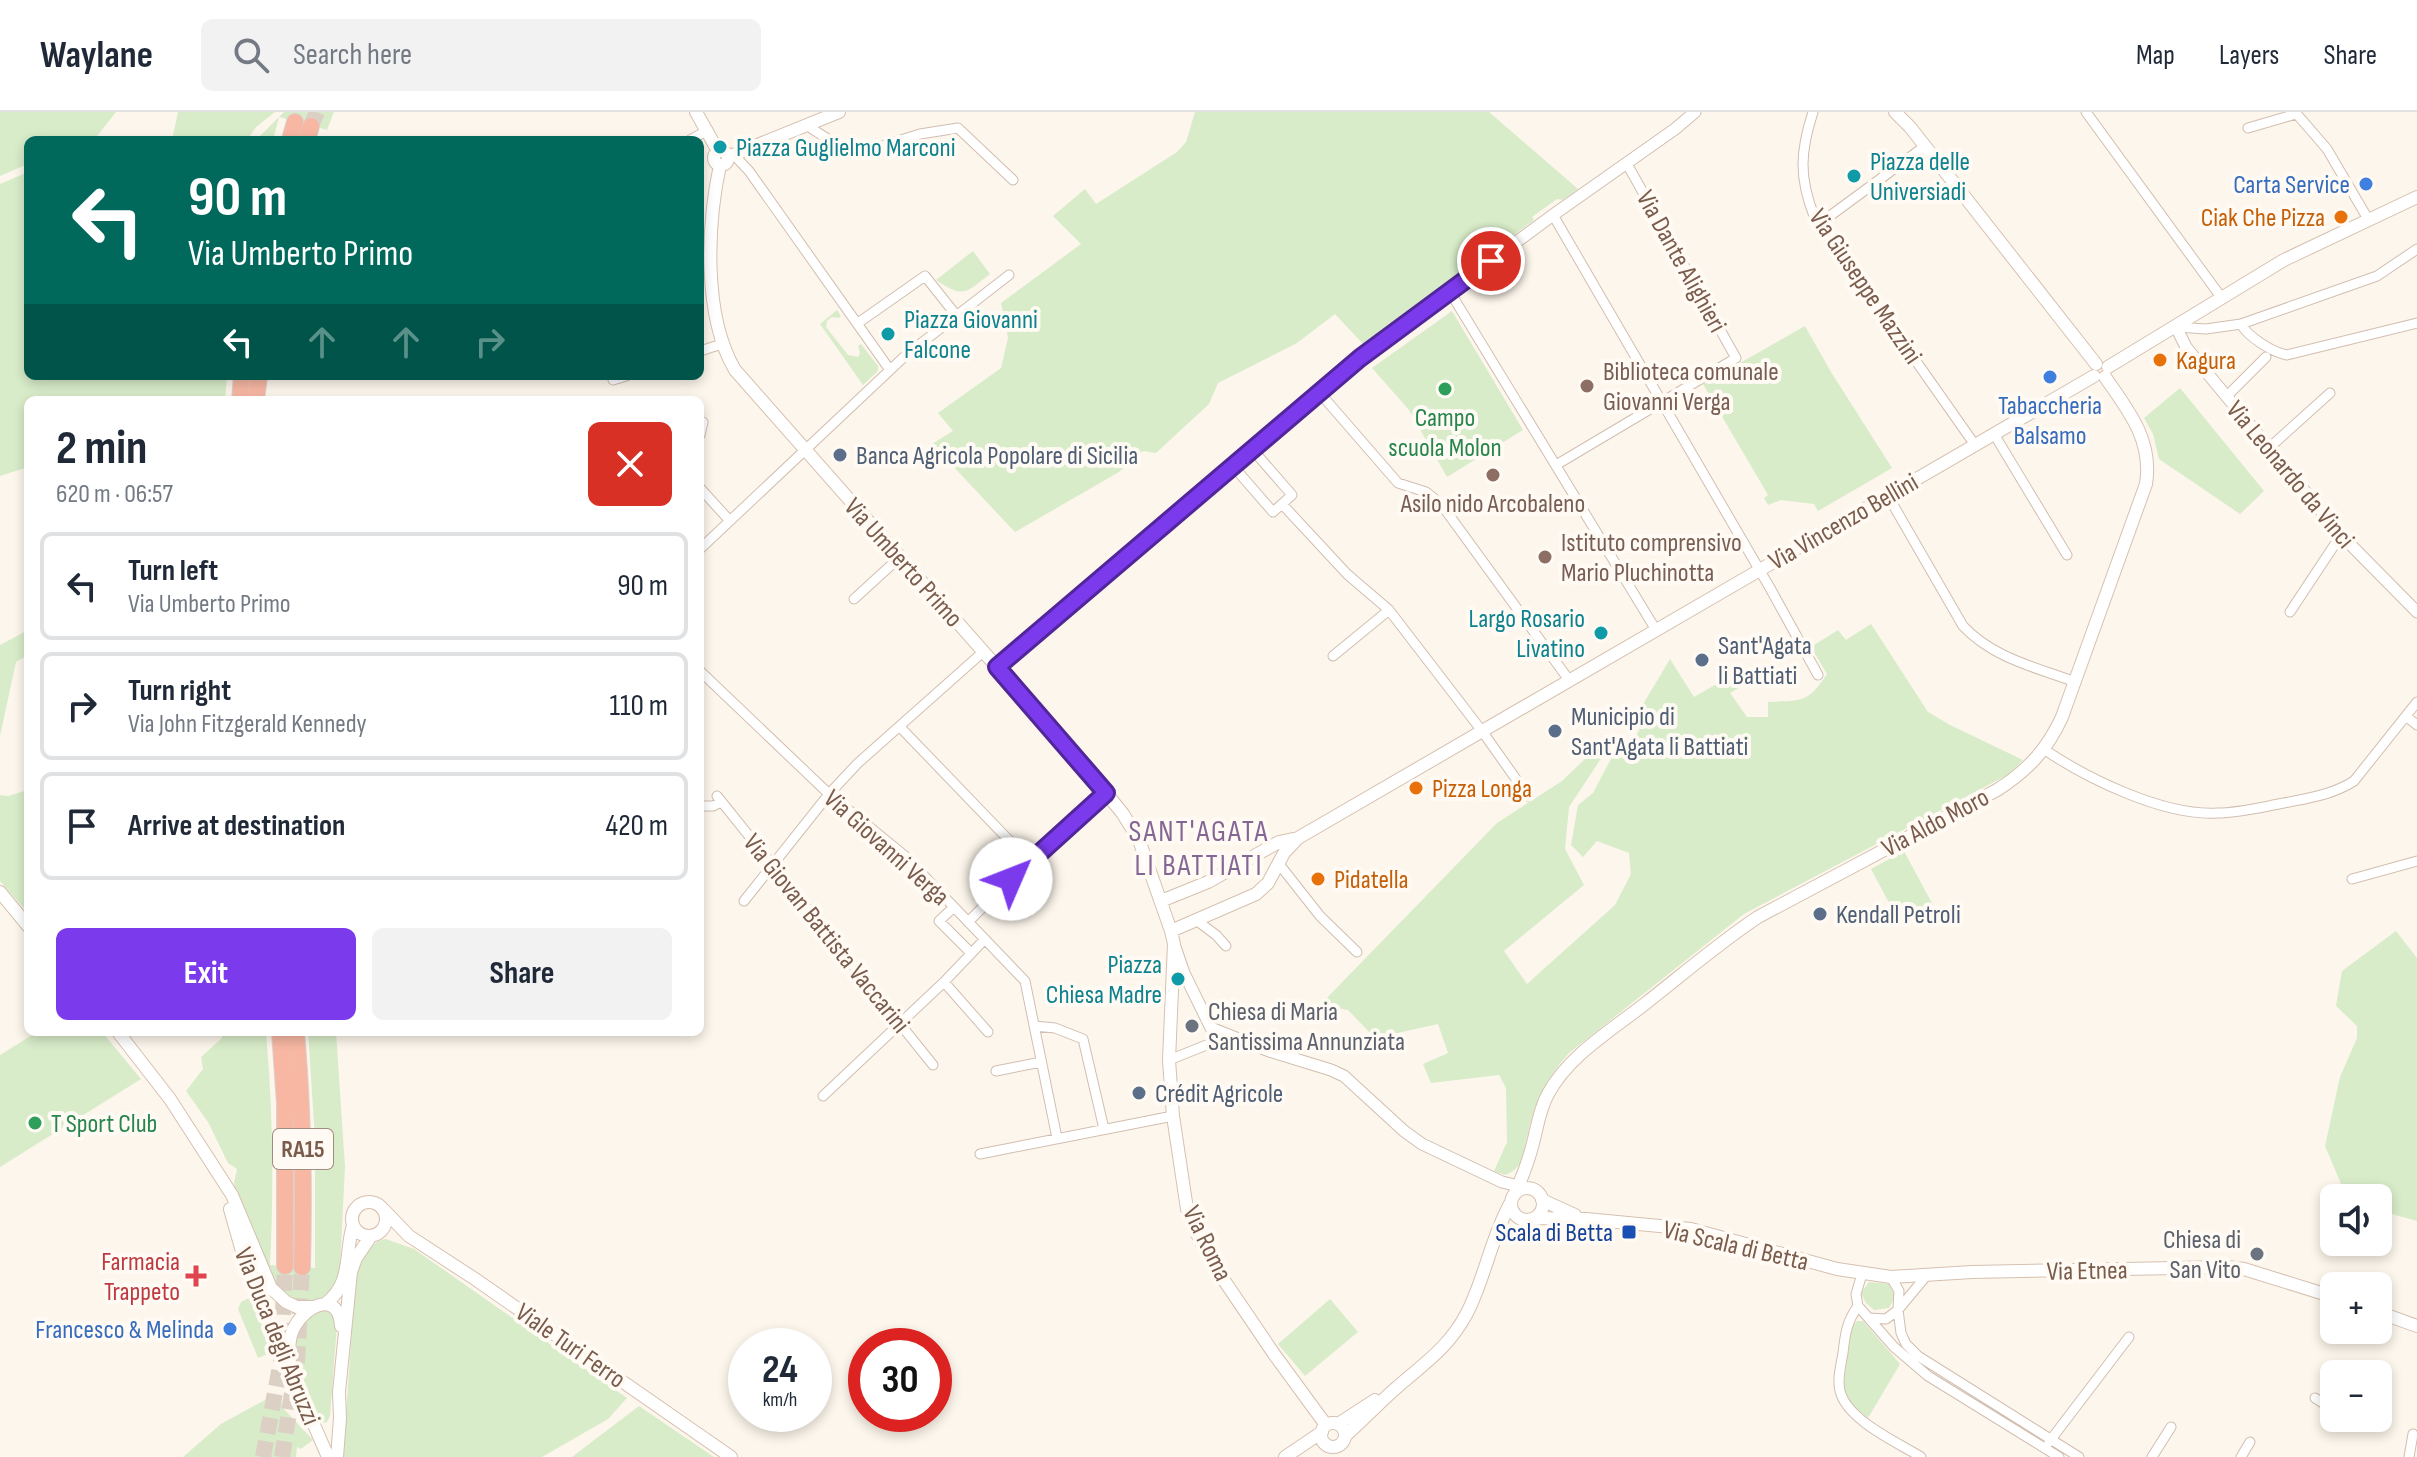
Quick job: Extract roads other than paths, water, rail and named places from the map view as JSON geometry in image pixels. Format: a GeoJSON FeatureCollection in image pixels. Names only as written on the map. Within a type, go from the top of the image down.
{"type":"FeatureCollection","features":[{"type":"Feature","properties":{"kind":"highway","name":"RA15"},"geometry":{"type":"LineString","coordinates":[[280,1036],[294,1266],[304,1181],[296,1036]]}},
{"type":"Feature","properties":{"kind":"main road"},"geometry":{"type":"LineString","coordinates":[[696,112],[725,157],[839,112]]}},
{"type":"Feature","properties":{"kind":"main road","name":"Via Aldo Moro"},"geometry":{"type":"LineString","coordinates":[[1531,1149],[1546,1096],[1569,1065],[1734,934],[1790,900],[1997,790],[2028,769],[2045,750],[2062,717],[2142,495],[2148,473],[2147,453],[2140,432],[2101,371],[1895,112]]}},
{"type":"Feature","properties":{"kind":"main road","name":"Via Umberto Primo"},"geometry":{"type":"LineString","coordinates":[[725,157],[710,256],[713,298],[722,344],[735,370],[1106,793],[1139,840],[1172,937]]}},
{"type":"Feature","properties":{"kind":"main road","name":"Via Vincenzo Bellini"},"geometry":{"type":"LineString","coordinates":[[1298,838],[1994,434],[2284,260],[2417,197]]}},
{"type":"Feature","properties":{"kind":"main road"},"geometry":{"type":"LineString","coordinates":[[1161,901],[1208,882],[1272,845],[1298,838]]}},
{"type":"Feature","properties":{"kind":"main road"},"geometry":{"type":"LineString","coordinates":[[1172,937],[1196,920],[1256,894],[1268,883],[1284,853],[1298,838]]}},
{"type":"Feature","properties":{"kind":"main road"},"geometry":{"type":"LineString","coordinates":[[1272,845],[1280,862]]}},
{"type":"Feature","properties":{"kind":"main road"},"geometry":{"type":"LineString","coordinates":[[2,895],[24,921]]}},
{"type":"Feature","properties":{"kind":"main road","name":"Via Roma"},"geometry":{"type":"LineString","coordinates":[[1172,937],[1169,1060],[1173,1116],[1185,1199],[1196,1232],[1215,1267],[1261,1336],[1347,1457]]}},
{"type":"Feature","properties":{"kind":"main road"},"geometry":{"type":"LineString","coordinates":[[121,1036],[170,1099],[232,1195],[271,1288],[286,1302],[297,1307],[332,1306],[340,1313],[342,1362]]}},
{"type":"Feature","properties":{"kind":"main road"},"geometry":{"type":"LineString","coordinates":[[1288,1455],[1333,1434],[1436,1357],[1451,1339],[1467,1313],[1500,1222],[1525,1194],[1525,1166],[1531,1149]]}},
{"type":"Feature","properties":{"kind":"main road"},"geometry":{"type":"LineString","coordinates":[[1531,1149],[1525,1194],[1513,1214],[1528,1219],[1586,1219]]}},
{"type":"Feature","properties":{"kind":"main road","name":"Via Duca degli Abruzzi"},"geometry":{"type":"LineString","coordinates":[[214,1169],[233,1218],[249,1276],[328,1457]]}},
{"type":"Feature","properties":{"kind":"main road"},"geometry":{"type":"LineString","coordinates":[[1495,1239],[1503,1230],[1541,1210],[1525,1194]]}},
{"type":"Feature","properties":{"kind":"main road"},"geometry":{"type":"LineString","coordinates":[[1525,1194],[1586,1219]]}},
{"type":"Feature","properties":{"kind":"main road"},"geometry":{"type":"LineString","coordinates":[[290,1373],[292,1332],[300,1318],[337,1294],[343,1285],[353,1212],[362,1203],[372,1202],[409,1236]]}},
{"type":"Feature","properties":{"kind":"main road"},"geometry":{"type":"LineString","coordinates":[[337,1457],[339,1392],[351,1272],[356,1258],[386,1222],[384,1210]]}},
{"type":"Feature","properties":{"kind":"main road","name":"Via Scala di Betta"},"geometry":{"type":"LineString","coordinates":[[1586,1219],[1691,1229],[1837,1269]]}},
{"type":"Feature","properties":{"kind":"main road"},"geometry":{"type":"LineString","coordinates":[[353,1225],[361,1234],[388,1232],[409,1236]]}},
{"type":"Feature","properties":{"kind":"main road","name":"Viale Turi Ferro"},"geometry":{"type":"LineString","coordinates":[[409,1236],[731,1457]]}},
{"type":"Feature","properties":{"kind":"main road","name":"Via Etnea"},"geometry":{"type":"LineString","coordinates":[[1837,1269],[1891,1277],[1972,1272],[2228,1267],[2320,1293]]}},
{"type":"Feature","properties":{"kind":"main road"},"geometry":{"type":"LineString","coordinates":[[2392,1317],[2417,1326]]}},
{"type":"Feature","properties":{"kind":"main road"},"geometry":{"type":"LineString","coordinates":[[314,1426],[324,1429],[332,1424],[339,1392]]}},
{"type":"Feature","properties":{"kind":"street"},"geometry":{"type":"LineString","coordinates":[[997,667],[1362,356],[1695,112]]}},
{"type":"Feature","properties":{"kind":"street","name":"Via Giuseppe Mazzini"},"geometry":{"type":"LineString","coordinates":[[1813,112],[1803,149],[1802,170],[1806,195],[1819,224],[1975,445]]}},
{"type":"Feature","properties":{"kind":"street"},"geometry":{"type":"LineString","coordinates":[[2086,112],[2221,297]]}},
{"type":"Feature","properties":{"kind":"street"},"geometry":{"type":"LineString","coordinates":[[2248,128],[2296,113],[2327,149],[2368,219]]}},
{"type":"Feature","properties":{"kind":"street"},"geometry":{"type":"LineString","coordinates":[[806,125],[837,144],[863,152],[920,134],[958,128],[1013,180]]}},
{"type":"Feature","properties":{"kind":"street"},"geometry":{"type":"LineString","coordinates":[[697,136],[708,130]]}},
{"type":"Feature","properties":{"kind":"street"},"geometry":{"type":"LineString","coordinates":[[1819,224],[1925,146]]}},
{"type":"Feature","properties":{"kind":"street"},"geometry":{"type":"LineString","coordinates":[[725,157],[749,171],[890,370]]}},
{"type":"Feature","properties":{"kind":"street","name":"Via Dante Alighieri"},"geometry":{"type":"LineString","coordinates":[[1627,164],[1736,358],[1661,403]]}},
{"type":"Feature","properties":{"kind":"street"},"geometry":{"type":"LineString","coordinates":[[1553,215],[1818,675]]}},
{"type":"Feature","properties":{"kind":"street"},"geometry":{"type":"LineString","coordinates":[[2176,327],[2206,329],[2241,324],[2377,276],[2417,249]]}},
{"type":"Feature","properties":{"kind":"street"},"geometry":{"type":"LineString","coordinates":[[704,545],[890,370],[1009,275]]}},
{"type":"Feature","properties":{"kind":"street"},"geometry":{"type":"LineString","coordinates":[[855,320],[925,276],[956,315]]}},
{"type":"Feature","properties":{"kind":"street"},"geometry":{"type":"LineString","coordinates":[[1450,292],[1656,630]]}},
{"type":"Feature","properties":{"kind":"street"},"geometry":{"type":"LineString","coordinates":[[2241,324],[2244,330],[2273,350],[2287,355],[2417,323]]}},
{"type":"Feature","properties":{"kind":"street","name":"Via Leonardo da Vinci"},"geometry":{"type":"LineString","coordinates":[[2176,327],[2186,347],[2341,535],[2417,612]]}},
{"type":"Feature","properties":{"kind":"street"},"geometry":{"type":"LineString","coordinates":[[704,350],[722,344]]}},
{"type":"Feature","properties":{"kind":"street"},"geometry":{"type":"LineString","coordinates":[[2226,397],[2266,357]]}},
{"type":"Feature","properties":{"kind":"street"},"geometry":{"type":"LineString","coordinates":[[1319,392],[1398,483],[1426,492],[1441,504],[1569,680]]}},
{"type":"Feature","properties":{"kind":"street"},"geometry":{"type":"LineString","coordinates":[[2269,448],[2330,393]]}},
{"type":"Feature","properties":{"kind":"street"},"geometry":{"type":"LineString","coordinates":[[1556,465],[1661,403]]}},
{"type":"Feature","properties":{"kind":"street"},"geometry":{"type":"LineString","coordinates":[[1994,434],[2067,555]]}},
{"type":"Feature","properties":{"kind":"street"},"geometry":{"type":"LineString","coordinates":[[1233,466],[1273,512],[1284,507],[1292,495],[1252,449]]}},
{"type":"Feature","properties":{"kind":"street"},"geometry":{"type":"LineString","coordinates":[[704,492],[730,521]]}},
{"type":"Feature","properties":{"kind":"street"},"geometry":{"type":"LineString","coordinates":[[1888,496],[1963,626],[1975,639],[2012,660],[2075,682]]}},
{"type":"Feature","properties":{"kind":"street"},"geometry":{"type":"LineString","coordinates":[[1284,507],[1347,574],[1389,610],[1528,796]]}},
{"type":"Feature","properties":{"kind":"street"},"geometry":{"type":"LineString","coordinates":[[2290,612],[2341,535]]}},
{"type":"Feature","properties":{"kind":"street"},"geometry":{"type":"LineString","coordinates":[[854,599],[900,557]]}},
{"type":"Feature","properties":{"kind":"street"},"geometry":{"type":"LineString","coordinates":[[1333,656],[1389,610]]}},
{"type":"Feature","properties":{"kind":"street"},"geometry":{"type":"LineString","coordinates":[[744,901],[829,794],[858,763],[983,652]]}},
{"type":"Feature","properties":{"kind":"street","name":"Via Giovanni Verga"},"geometry":{"type":"LineString","coordinates":[[704,675],[829,794],[905,856],[1025,981],[1057,1138]]}},
{"type":"Feature","properties":{"kind":"street"},"geometry":{"type":"LineString","coordinates":[[2045,750],[2111,785],[2156,804],[2215,814],[2320,796],[2342,789],[2354,781],[2417,702]]}},
{"type":"Feature","properties":{"kind":"street"},"geometry":{"type":"LineString","coordinates":[[2406,716],[2417,725]]}},
{"type":"Feature","properties":{"kind":"street"},"geometry":{"type":"LineString","coordinates":[[900,727],[1029,861]]}},
{"type":"Feature","properties":{"kind":"street"},"geometry":{"type":"LineString","coordinates":[[968,922],[1029,861],[1106,793]]}},
{"type":"Feature","properties":{"kind":"street","name":"Via Giovan Battista Vaccarini"},"geometry":{"type":"LineString","coordinates":[[704,806],[713,806],[719,799],[933,1065]]}},
{"type":"Feature","properties":{"kind":"street"},"geometry":{"type":"LineString","coordinates":[[2352,879],[2417,861]]}},
{"type":"Feature","properties":{"kind":"street"},"geometry":{"type":"LineString","coordinates":[[1280,862],[1320,916],[1357,952]]}},
{"type":"Feature","properties":{"kind":"street"},"geometry":{"type":"LineString","coordinates":[[954,907],[939,921],[971,953]]}},
{"type":"Feature","properties":{"kind":"street"},"geometry":{"type":"LineString","coordinates":[[1196,920],[1226,946]]}},
{"type":"Feature","properties":{"kind":"street"},"geometry":{"type":"LineString","coordinates":[[1169,1060],[1214,1042],[1215,1030],[1184,973],[1172,937]]}},
{"type":"Feature","properties":{"kind":"street"},"geometry":{"type":"LineString","coordinates":[[823,1096],[985,939]]}},
{"type":"Feature","properties":{"kind":"street"},"geometry":{"type":"LineString","coordinates":[[944,982],[988,1032]]}},
{"type":"Feature","properties":{"kind":"street"},"geometry":{"type":"LineString","coordinates":[[1034,1026],[1055,1028],[1083,1039],[1104,1129]]}},
{"type":"Feature","properties":{"kind":"street"},"geometry":{"type":"LineString","coordinates":[[1215,1030],[1344,1076],[1422,1144],[1525,1194]]}},
{"type":"Feature","properties":{"kind":"street"},"geometry":{"type":"LineString","coordinates":[[996,1071],[1041,1062]]}},
{"type":"Feature","properties":{"kind":"street"},"geometry":{"type":"LineString","coordinates":[[980,1154],[1173,1116]]}},
{"type":"Feature","properties":{"kind":"street"},"geometry":{"type":"LineString","coordinates":[[1502,1182],[1515,1176],[1525,1166]]}},
{"type":"Feature","properties":{"kind":"street"},"geometry":{"type":"LineString","coordinates":[[1862,1274],[1856,1294],[1858,1306],[1894,1347],[1928,1376],[2048,1444],[2079,1457]]}},
{"type":"Feature","properties":{"kind":"street"},"geometry":{"type":"LineString","coordinates":[[1869,1318],[1886,1319],[1898,1310],[1927,1275]]}},
{"type":"Feature","properties":{"kind":"street"},"geometry":{"type":"LineString","coordinates":[[1891,1277],[1899,1291],[1901,1333],[1912,1351],[2048,1444],[2059,1457]]}},
{"type":"Feature","properties":{"kind":"street"},"geometry":{"type":"LineString","coordinates":[[1858,1306],[1846,1330],[1840,1392],[1848,1408],[1864,1422],[1921,1457]]}},
{"type":"Feature","properties":{"kind":"street"},"geometry":{"type":"LineString","coordinates":[[2048,1444],[2129,1337]]}},
{"type":"Feature","properties":{"kind":"street"},"geometry":{"type":"LineString","coordinates":[[2315,1398],[2320,1401]]}},
{"type":"Feature","properties":{"kind":"street"},"geometry":{"type":"LineString","coordinates":[[2152,1457],[2171,1427]]}},
{"type":"Feature","properties":{"kind":"street"},"geometry":{"type":"LineString","coordinates":[[2409,1457],[2413,1434]]}},
{"type":"Feature","properties":{"kind":"street"},"geometry":{"type":"LineString","coordinates":[[2241,1457],[2250,1442]]}},
{"type":"Feature","properties":{"kind":"tunnel"},"geometry":{"type":"LineString","coordinates":[[311,126],[317,112]]}},
{"type":"Feature","properties":{"kind":"tunnel"},"geometry":{"type":"LineString","coordinates":[[263,1457],[281,1361],[285,1266]]}},
{"type":"Feature","properties":{"kind":"tunnel"},"geometry":{"type":"LineString","coordinates":[[282,1457],[297,1362],[302,1267]]}},
{"type":"Feature","properties":{"kind":"place","name":"Piazza Guglielmo Marconi"},"geometry":{"type":"Point","coordinates":[720,147]}},
{"type":"Feature","properties":{"kind":"place","name":"Piazza delle Universiadi"},"geometry":{"type":"Point","coordinates":[1854,176]}},
{"type":"Feature","properties":{"kind":"place","name":"Carta Service"},"geometry":{"type":"Point","coordinates":[2366,184]}},
{"type":"Feature","properties":{"kind":"place","name":"Ciak Che Pizza"},"geometry":{"type":"Point","coordinates":[2341,217]}},
{"type":"Feature","properties":{"kind":"place","name":"Piazza Giovanni Falcone"},"geometry":{"type":"Point","coordinates":[888,334]}},
{"type":"Feature","properties":{"kind":"place","name":"Kagura"},"geometry":{"type":"Point","coordinates":[2160,360]}},
{"type":"Feature","properties":{"kind":"place","name":"Tabaccheria Balsamo"},"geometry":{"type":"Point","coordinates":[2050,377]}},
{"type":"Feature","properties":{"kind":"place","name":"Biblioteca comunale Giovanni Verga"},"geometry":{"type":"Point","coordinates":[1587,386]}},
{"type":"Feature","properties":{"kind":"place","name":"Campo scuola Molon"},"geometry":{"type":"Point","coordinates":[1445,389]}},
{"type":"Feature","properties":{"kind":"place","name":"Banca Agricola Popolare di Sicilia"},"geometry":{"type":"Point","coordinates":[840,455]}},
{"type":"Feature","properties":{"kind":"place","name":"Asilo nido Arcobaleno"},"geometry":{"type":"Point","coordinates":[1493,475]}},
{"type":"Feature","properties":{"kind":"place","name":"Istituto comprensivo Mario Pluchinotta"},"geometry":{"type":"Point","coordinates":[1545,557]}},
{"type":"Feature","properties":{"kind":"place","name":"Largo Rosario Livatino"},"geometry":{"type":"Point","coordinates":[1601,633]}},
{"type":"Feature","properties":{"kind":"place","name":"Sant'Agata li Battiati"},"geometry":{"type":"Point","coordinates":[1702,660]}},
{"type":"Feature","properties":{"kind":"place","name":"Municipio di Sant'Agata li Battiati"},"geometry":{"type":"Point","coordinates":[1555,731]}},
{"type":"Feature","properties":{"kind":"place","name":"Pizza Longa"},"geometry":{"type":"Point","coordinates":[1416,788]}},
{"type":"Feature","properties":{"kind":"place","name":"Pidatella"},"geometry":{"type":"Point","coordinates":[1318,879]}},
{"type":"Feature","properties":{"kind":"place","name":"Kendall Petroli"},"geometry":{"type":"Point","coordinates":[1820,914]}},
{"type":"Feature","properties":{"kind":"place","name":"Piazza Chiesa Madre"},"geometry":{"type":"Point","coordinates":[1178,979]}},
{"type":"Feature","properties":{"kind":"place","name":"Chiesa di Maria Santissima Annunziata"},"geometry":{"type":"Point","coordinates":[1192,1026]}},
{"type":"Feature","properties":{"kind":"place","name":"Crédit Agricole"},"geometry":{"type":"Point","coordinates":[1139,1093]}},
{"type":"Feature","properties":{"kind":"place","name":"T Sport Club"},"geometry":{"type":"Point","coordinates":[35,1123]}},
{"type":"Feature","properties":{"kind":"place","name":"Scala di Betta"},"geometry":{"type":"Point","coordinates":[1629,1232]}},
{"type":"Feature","properties":{"kind":"place","name":"Chiesa di San Vito"},"geometry":{"type":"Point","coordinates":[2257,1254]}},
{"type":"Feature","properties":{"kind":"place","name":"Farmacia Trappeto"},"geometry":{"type":"Point","coordinates":[196,1276]}},
{"type":"Feature","properties":{"kind":"place","name":"Francesco & Melinda"},"geometry":{"type":"Point","coordinates":[230,1329]}},
{"type":"Feature","properties":{"kind":"district","name":"SANT'AGATA LI BATTIATI"},"geometry":{"type":"Point","coordinates":[1199,848]}}]}
